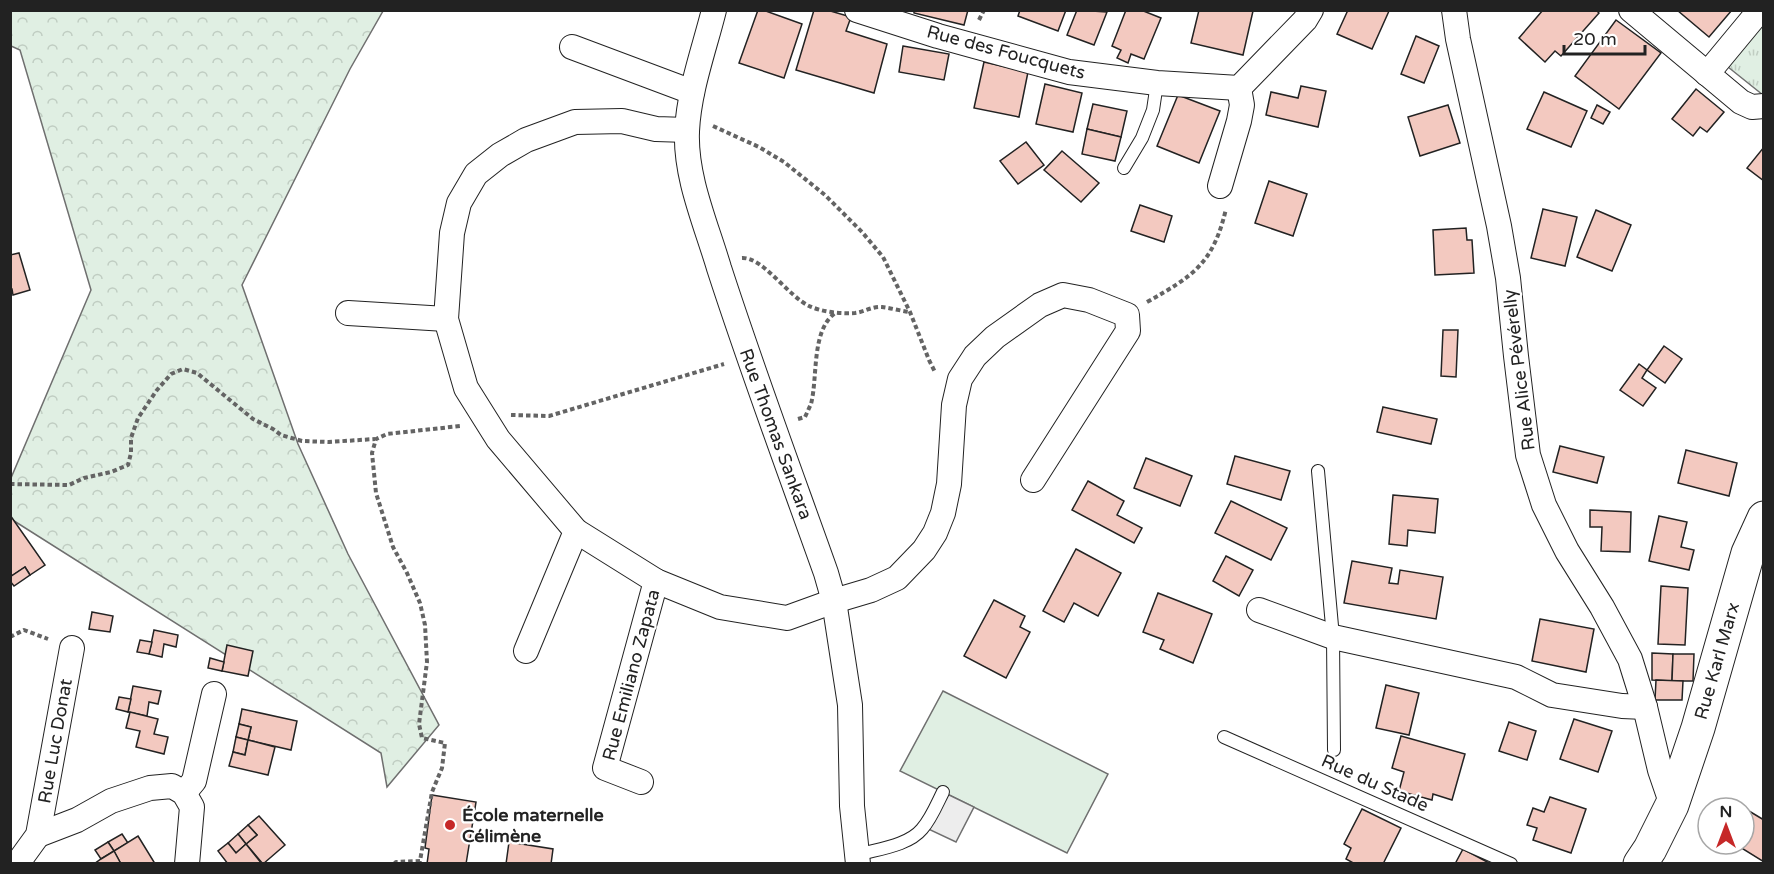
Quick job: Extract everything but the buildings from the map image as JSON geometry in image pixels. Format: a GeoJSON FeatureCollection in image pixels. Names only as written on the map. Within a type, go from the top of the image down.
{"type":"FeatureCollection","features":[{"type":"Feature","properties":{"kind":"main road","name":"Rue Karl Marx"},"geometry":{"type":"LineString","coordinates":[[1640,864],[1672,805],[1698,728],[1748,553],[1764,518]]}},
{"type":"Feature","properties":{"kind":"street","name":"Rue Thomas Sankara"},"geometry":{"type":"LineString","coordinates":[[714,10],[690,113],[688,149],[694,186],[748,357],[834,601],[850,705],[852,806],[857,859]]}},
{"type":"Feature","properties":{"kind":"street","name":"Rue des Foucquets"},"geometry":{"type":"LineString","coordinates":[[857,10],[938,36],[1070,72],[1157,83],[1239,88]]}},
{"type":"Feature","properties":{"kind":"street"},"geometry":{"type":"LineString","coordinates":[[1220,186],[1239,121],[1242,105],[1239,88],[1305,20],[1311,10]]}},
{"type":"Feature","properties":{"kind":"street","name":"Rue Alice Pévérelly"},"geometry":{"type":"LineString","coordinates":[[1454,10],[1458,39],[1499,226],[1508,278],[1528,455],[1544,505],[1567,550],[1630,659],[1660,770],[1672,805]]}},
{"type":"Feature","properties":{"kind":"street"},"geometry":{"type":"LineString","coordinates":[[1630,10],[1741,102],[1752,107],[1764,106]]}},
{"type":"Feature","properties":{"kind":"street"},"geometry":{"type":"LineString","coordinates":[[1707,74],[1760,10]]}},
{"type":"Feature","properties":{"kind":"street"},"geometry":{"type":"LineString","coordinates":[[572,47],[690,113]]}},
{"type":"Feature","properties":{"kind":"street","name":"Rue Emiliano Zapata"},"geometry":{"type":"LineString","coordinates":[[690,113],[656,129],[622,121],[575,122],[526,140],[500,155],[476,174],[459,203],[452,233],[446,318],[466,388],[498,439],[576,531],[656,581],[720,608],[787,618],[871,590],[897,578],[924,550],[943,513],[949,484],[954,405],[960,379],[975,356],[995,337],[1040,305],[1063,295],[1089,300],[1127,315]]}},
{"type":"Feature","properties":{"kind":"street"},"geometry":{"type":"LineString","coordinates":[[348,313],[446,318]]}},
{"type":"Feature","properties":{"kind":"street"},"geometry":{"type":"LineString","coordinates":[[1033,480],[1128,331],[1127,315]]}},
{"type":"Feature","properties":{"kind":"street"},"geometry":{"type":"LineString","coordinates":[[526,651],[576,531]]}},
{"type":"Feature","properties":{"kind":"street","name":"Rue Emiliano Zapata"},"geometry":{"type":"LineString","coordinates":[[641,782],[605,768],[656,581]]}},
{"type":"Feature","properties":{"kind":"street"},"geometry":{"type":"LineString","coordinates":[[1259,610],[1333,637],[1516,677],[1552,695],[1622,706],[1644,707]]}},
{"type":"Feature","properties":{"kind":"street","name":"Rue Luc Donat"},"geometry":{"type":"LineString","coordinates":[[38,835],[72,648]]}},
{"type":"Feature","properties":{"kind":"street"},"geometry":{"type":"LineString","coordinates":[[184,793],[194,781],[214,694]]}},
{"type":"Feature","properties":{"kind":"street"},"geometry":{"type":"LineString","coordinates":[[17,864],[38,835],[78,820],[111,801],[150,789],[172,786],[184,793],[192,807],[187,864]]}},
{"type":"Feature","properties":{"kind":"lane"},"geometry":{"type":"LineString","coordinates":[[1124,168],[1142,138],[1153,110],[1157,83]]}},
{"type":"Feature","properties":{"kind":"lane"},"geometry":{"type":"LineString","coordinates":[[1318,471],[1333,637],[1335,750]]}},
{"type":"Feature","properties":{"kind":"lane","name":"Rue du Stade"},"geometry":{"type":"LineString","coordinates":[[1224,736],[1511,864]]}},
{"type":"Feature","properties":{"kind":"lane"},"geometry":{"type":"LineString","coordinates":[[857,859],[901,843],[922,830],[943,792]]}},
{"type":"Feature","properties":{"kind":"path"},"geometry":{"type":"LineString","coordinates":[[690,113],[784,162],[825,195],[862,232],[883,257],[938,376],[959,384]]}},
{"type":"Feature","properties":{"kind":"path"},"geometry":{"type":"LineString","coordinates":[[1127,315],[1187,278],[1209,255],[1226,207],[1220,186]]}},
{"type":"Feature","properties":{"kind":"path"},"geometry":{"type":"LineString","coordinates":[[717,261],[746,258],[765,267],[777,281],[807,304],[818,309],[855,313],[882,307],[910,312]]}},
{"type":"Feature","properties":{"kind":"path"},"geometry":{"type":"LineString","coordinates":[[773,427],[805,417],[811,403],[819,343],[829,318],[835,312]]}},
{"type":"Feature","properties":{"kind":"path"},"geometry":{"type":"LineString","coordinates":[[10,484],[69,485],[84,478],[111,472],[128,465],[131,438],[138,418],[171,374],[183,369],[197,373],[254,419],[281,435],[302,441],[329,442],[376,439],[387,434],[454,427],[511,415],[549,417],[748,357]]}},
{"type":"Feature","properties":{"kind":"path"},"geometry":{"type":"LineString","coordinates":[[376,439],[372,453],[376,493],[393,546],[420,603],[425,625],[426,662],[419,724],[422,738],[445,743],[442,768],[432,792],[420,861],[394,864]]}},
{"type":"Feature","properties":{"kind":"path"},"geometry":{"type":"LineString","coordinates":[[10,637],[24,630],[72,648]]}},
{"type":"Feature","properties":{"kind":"green space"},"geometry":{"type":"Polygon","coordinates":[[[11,11],[383,11],[350,69],[242,285],[298,444],[348,554],[439,725],[387,787],[381,753],[11,519],[11,478],[91,290],[20,50],[11,46],[11,11]]]}},
{"type":"Feature","properties":{"kind":"green space"},"geometry":{"type":"Polygon","coordinates":[[[1763,22],[1763,95],[1728,67],[1763,22]]]}},
{"type":"Feature","properties":{"kind":"green space"},"geometry":{"type":"Polygon","coordinates":[[[943,691],[1108,774],[1067,853],[900,771],[943,691]]]}},
{"type":"Feature","properties":{"kind":"shaded area"},"geometry":{"type":"Polygon","coordinates":[[[943,792],[974,807],[956,842],[924,827],[943,792]]]}},
{"type":"Feature","properties":{"kind":"place","name":"École maternelle Célimène"},"geometry":{"type":"Point","coordinates":[450,825]}}]}
